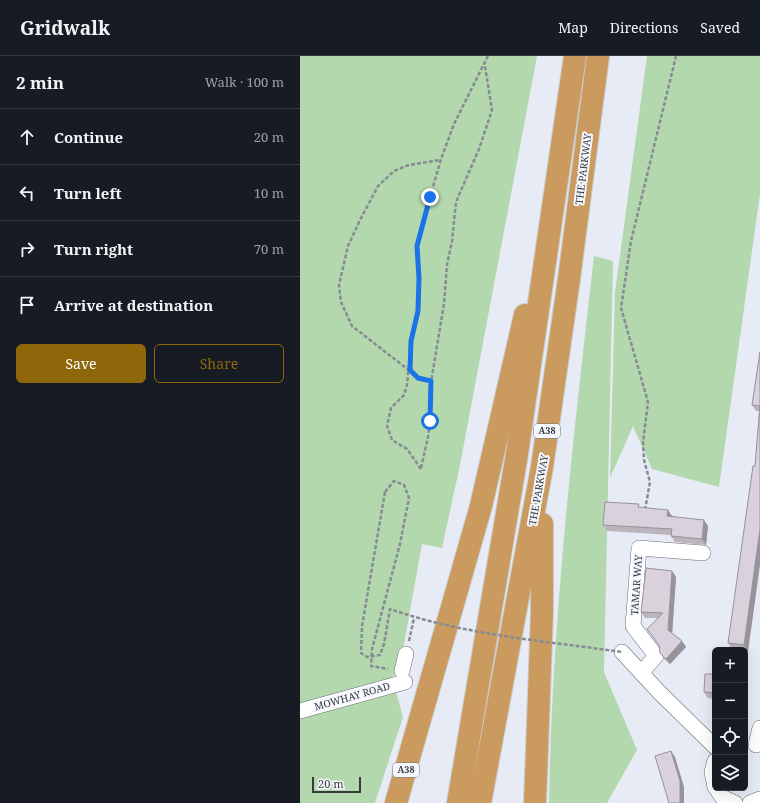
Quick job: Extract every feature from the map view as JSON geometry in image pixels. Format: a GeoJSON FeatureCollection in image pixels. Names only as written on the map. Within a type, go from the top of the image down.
{"type":"FeatureCollection","features":[{"type":"Feature","properties":{"kind":"highway","name":"A38"},"geometry":{"type":"LineString","coordinates":[[458,803],[504,531],[557,186],[575,56]]}},
{"type":"Feature","properties":{"kind":"highway","name":"THE PARKWAY"},"geometry":{"type":"LineString","coordinates":[[480,803],[542,467],[569,279],[598,56]]}},
{"type":"Feature","properties":{"kind":"highway","name":"A38"},"geometry":{"type":"LineString","coordinates":[[396,803],[481,506],[516,350],[557,186]]}},
{"type":"Feature","properties":{"kind":"highway","name":"A38"},"geometry":{"type":"LineString","coordinates":[[534,803],[542,612],[542,467]]}},
{"type":"Feature","properties":{"kind":"street","name":"TAMAR WAY"},"geometry":{"type":"LineString","coordinates":[[641,673],[656,656],[633,626],[639,548],[703,553]]}},
{"type":"Feature","properties":{"kind":"street"},"geometry":{"type":"LineString","coordinates":[[622,652],[641,673],[712,743]]}},
{"type":"Feature","properties":{"kind":"street"},"geometry":{"type":"LineString","coordinates":[[403,677],[406,654]]}},
{"type":"Feature","properties":{"kind":"street","name":"MOWHAY ROAD"},"geometry":{"type":"LineString","coordinates":[[300,710],[403,677]]}},
{"type":"Feature","properties":{"kind":"street"},"geometry":{"type":"LineString","coordinates":[[754,746],[760,728]]}},
{"type":"Feature","properties":{"kind":"street"},"geometry":{"type":"LineString","coordinates":[[750,803],[760,799]]}},
{"type":"Feature","properties":{"kind":"path"},"geometry":{"type":"LineString","coordinates":[[485,66],[492,110],[479,149],[456,202],[452,241],[447,265],[444,304],[431,381],[430,421],[421,469],[407,449],[392,440],[387,426],[391,408],[404,395],[410,370],[411,341],[418,311],[419,278],[417,246],[441,159],[454,124],[485,66],[488,56]]}},
{"type":"Feature","properties":{"kind":"path"},"geometry":{"type":"LineString","coordinates":[[645,512],[650,482],[644,454],[648,402],[621,308],[631,240],[676,56]]}},
{"type":"Feature","properties":{"kind":"path"},"geometry":{"type":"LineString","coordinates":[[431,381],[418,378],[410,370],[352,326],[341,302],[339,285],[348,246],[378,186],[394,171],[409,165],[441,159]]}},
{"type":"Feature","properties":{"kind":"path"},"geometry":{"type":"LineString","coordinates":[[403,677],[371,666],[372,649],[400,544],[409,498],[404,485],[394,480],[385,492],[362,626],[361,653],[367,657],[380,655],[384,644],[390,609],[432,623],[534,640],[622,652]]}},
{"type":"Feature","properties":{"kind":"path"},"geometry":{"type":"LineString","coordinates":[[406,654],[414,618]]}},
{"type":"Feature","properties":{"kind":"green space"},"geometry":{"type":"Polygon","coordinates":[[[300,56],[537,56],[460,465],[442,548],[422,544],[399,672],[392,677],[403,717],[375,803],[300,803],[300,56]]]}},
{"type":"Feature","properties":{"kind":"green space"},"geometry":{"type":"Polygon","coordinates":[[[647,56],[760,56],[760,194],[719,487],[652,469],[633,426],[610,478],[615,292],[647,56]]]}},
{"type":"Feature","properties":{"kind":"green space"},"geometry":{"type":"Polygon","coordinates":[[[594,256],[613,261],[604,672],[637,750],[607,803],[549,803],[554,666],[559,597],[571,461],[594,256]]]}},
{"type":"Feature","properties":{"kind":"building"},"geometry":{"type":"Polygon","coordinates":[[[760,352],[760,406],[752,405],[760,352]]]}},
{"type":"Feature","properties":{"kind":"building"},"geometry":{"type":"Polygon","coordinates":[[[760,406],[760,529],[744,645],[728,643],[753,466],[755,466],[760,406]]]}},
{"type":"Feature","properties":{"kind":"building"},"geometry":{"type":"Polygon","coordinates":[[[605,502],[639,504],[638,507],[668,510],[667,516],[704,520],[702,539],[671,536],[672,529],[603,525],[605,502]]]}},
{"type":"Feature","properties":{"kind":"building"},"geometry":{"type":"Polygon","coordinates":[[[646,568],[672,571],[668,630],[682,641],[666,659],[660,653],[659,645],[647,629],[663,613],[641,612],[646,568]]]}},
{"type":"Feature","properties":{"kind":"building"},"geometry":{"type":"Polygon","coordinates":[[[705,674],[712,674],[712,693],[704,692],[705,674]]]}},
{"type":"Feature","properties":{"kind":"building"},"geometry":{"type":"Polygon","coordinates":[[[671,751],[680,781],[680,803],[669,803],[655,756],[671,751]]]}},
{"type":"Feature","properties":{"kind":"route"},"geometry":{"type":"LineString","coordinates":[[430,197],[417,246],[419,278],[418,311],[411,341],[410,370],[418,378],[431,381],[429,408],[430,421]]}}]}
